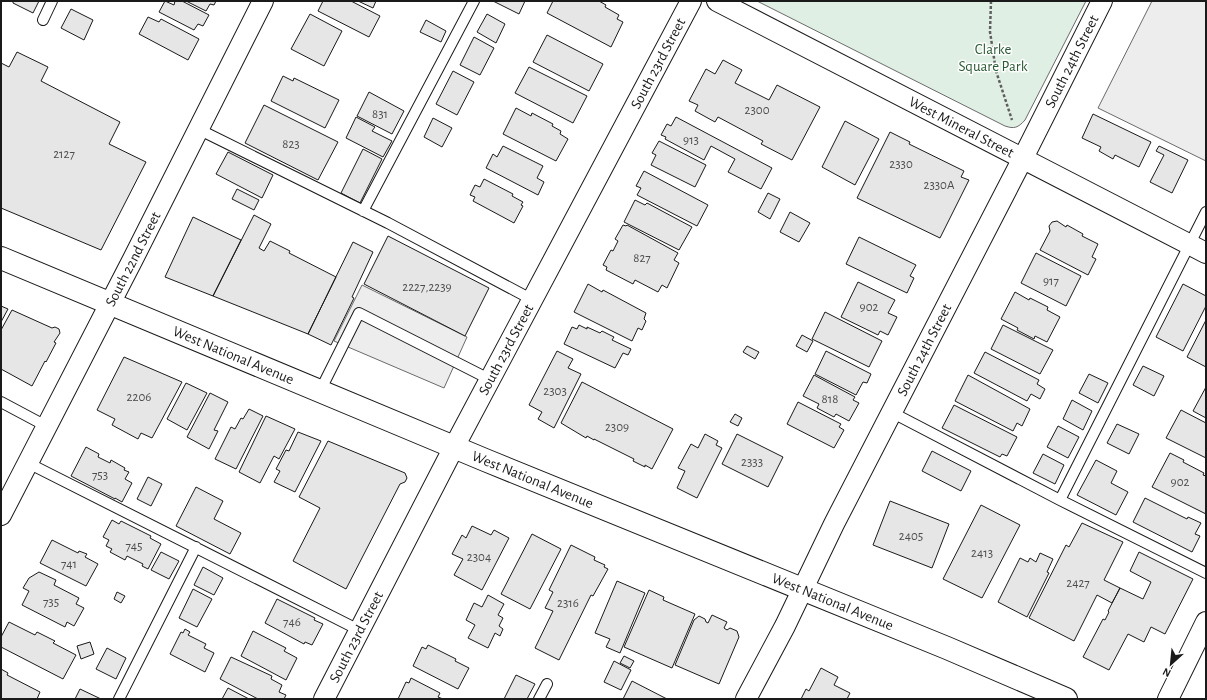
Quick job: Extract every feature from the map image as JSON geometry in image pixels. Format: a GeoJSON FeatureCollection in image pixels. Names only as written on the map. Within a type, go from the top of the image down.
{"type":"FeatureCollection","features":[{"type":"Feature","properties":{"kind":"main road","name":"West National Avenue"},"geometry":{"type":"LineString","coordinates":[[1,258],[454,447],[947,648],[1066,699]]}},
{"type":"Feature","properties":{"kind":"street","name":"South 22nd Street"},"geometry":{"type":"LineString","coordinates":[[1,515],[110,304],[262,1]]}},
{"type":"Feature","properties":{"kind":"street","name":"South 23rd Street"},"geometry":{"type":"LineString","coordinates":[[324,699],[531,299],[691,1]]}},
{"type":"Feature","properties":{"kind":"street","name":"West Mineral Street"},"geometry":{"type":"LineString","coordinates":[[716,1],[1197,249]]}},
{"type":"Feature","properties":{"kind":"street","name":"South 24th Street"},"geometry":{"type":"LineString","coordinates":[[746,699],[785,626],[834,524],[1023,158],[1102,1]]}},
{"type":"Feature","properties":{"kind":"street"},"geometry":{"type":"LineString","coordinates":[[1168,699],[1206,622]]}},
{"type":"Feature","properties":{"kind":"lane"},"geometry":{"type":"LineString","coordinates":[[42,20],[52,1]]}},
{"type":"Feature","properties":{"kind":"lane"},"geometry":{"type":"LineString","coordinates":[[363,211],[474,1]]}},
{"type":"Feature","properties":{"kind":"lane"},"geometry":{"type":"LineString","coordinates":[[198,129],[363,211],[531,299]]}},
{"type":"Feature","properties":{"kind":"lane"},"geometry":{"type":"LineString","coordinates":[[1060,500],[1197,249],[1206,212]]}},
{"type":"Feature","properties":{"kind":"lane"},"geometry":{"type":"LineString","coordinates":[[320,391],[359,313],[489,379]]}},
{"type":"Feature","properties":{"kind":"lane"},"geometry":{"type":"LineString","coordinates":[[1,402],[46,426]]}},
{"type":"Feature","properties":{"kind":"lane"},"geometry":{"type":"LineString","coordinates":[[891,412],[1060,500],[1206,573]]}},
{"type":"Feature","properties":{"kind":"lane"},"geometry":{"type":"LineString","coordinates":[[28,463],[359,630]]}},
{"type":"Feature","properties":{"kind":"lane"},"geometry":{"type":"LineString","coordinates":[[119,699],[196,547]]}},
{"type":"Feature","properties":{"kind":"lane"},"geometry":{"type":"LineString","coordinates":[[539,699],[547,684]]}},
{"type":"Feature","properties":{"kind":"path"},"geometry":{"type":"LineString","coordinates":[[991,1],[990,32],[996,71],[1012,120]]}},
{"type":"Feature","properties":{"kind":"green space","name":"Clarke Square Park"},"geometry":{"type":"Polygon","coordinates":[[[757,1],[1086,1],[1025,120],[1020,125],[1013,128],[1005,126],[757,1]]]}},
{"type":"Feature","properties":{"kind":"shaded area"},"geometry":{"type":"Polygon","coordinates":[[[1152,1],[1206,1],[1206,161],[1098,108],[1152,1]]]}},
{"type":"Feature","properties":{"kind":"shaded area"},"geometry":{"type":"Polygon","coordinates":[[[362,285],[467,337],[444,388],[334,341],[362,285]]]}},
{"type":"Feature","properties":{"kind":"building"},"geometry":{"type":"Polygon","coordinates":[[[13,1],[39,1],[33,13],[13,3],[13,1]]]}},
{"type":"Feature","properties":{"kind":"building"},"geometry":{"type":"Polygon","coordinates":[[[165,1],[174,5],[175,1],[182,1],[209,15],[203,26],[198,24],[194,30],[159,12],[165,1]]]}},
{"type":"Feature","properties":{"kind":"building"},"geometry":{"type":"Polygon","coordinates":[[[186,1],[216,1],[214,5],[210,4],[206,11],[186,1]]]}},
{"type":"Feature","properties":{"kind":"building"},"geometry":{"type":"Polygon","coordinates":[[[323,1],[351,1],[380,16],[369,37],[318,11],[323,1]]]}},
{"type":"Feature","properties":{"kind":"building"},"geometry":{"type":"Polygon","coordinates":[[[358,1],[376,1],[373,8],[358,1]]]}},
{"type":"Feature","properties":{"kind":"building"},"geometry":{"type":"Polygon","coordinates":[[[493,1],[525,1],[519,14],[493,1]]]}},
{"type":"Feature","properties":{"kind":"building"},"geometry":{"type":"Polygon","coordinates":[[[553,1],[599,1],[606,5],[605,7],[619,15],[617,19],[623,22],[611,47],[547,13],[553,1]]]}},
{"type":"Feature","properties":{"kind":"building"},"geometry":{"type":"Polygon","coordinates":[[[71,9],[93,20],[84,40],[61,28],[71,9]]]}},
{"type":"Feature","properties":{"kind":"building"},"geometry":{"type":"Polygon","coordinates":[[[310,14],[342,31],[324,66],[291,49],[310,14]]]}},
{"type":"Feature","properties":{"kind":"building"},"geometry":{"type":"Polygon","coordinates":[[[487,14],[505,24],[496,43],[477,32],[487,14]]]}},
{"type":"Feature","properties":{"kind":"building"},"geometry":{"type":"Polygon","coordinates":[[[148,17],[159,22],[161,19],[199,39],[188,60],[139,34],[148,17]]]}},
{"type":"Feature","properties":{"kind":"building"},"geometry":{"type":"Polygon","coordinates":[[[426,20],[446,31],[441,42],[420,32],[426,20]]]}},
{"type":"Feature","properties":{"kind":"building"},"geometry":{"type":"Polygon","coordinates":[[[547,35],[603,64],[589,91],[533,62],[547,35]]]}},
{"type":"Feature","properties":{"kind":"building"},"geometry":{"type":"Polygon","coordinates":[[[474,37],[494,48],[480,75],[460,65],[474,37]]]}},
{"type":"Feature","properties":{"kind":"building"},"geometry":{"type":"Polygon","coordinates":[[[17,52],[48,67],[41,81],[120,122],[109,144],[146,162],[101,250],[1,208],[1,63],[9,67],[17,52]]]}},
{"type":"Feature","properties":{"kind":"building"},"geometry":{"type":"Polygon","coordinates":[[[723,60],[742,70],[735,83],[769,100],[777,85],[820,107],[792,160],[761,144],[763,141],[718,117],[715,122],[695,111],[698,105],[689,101],[706,69],[715,74],[723,60]]]}},
{"type":"Feature","properties":{"kind":"building"},"geometry":{"type":"Polygon","coordinates":[[[529,67],[587,96],[573,123],[515,93],[529,67]]]}},
{"type":"Feature","properties":{"kind":"building"},"geometry":{"type":"Polygon","coordinates":[[[453,71],[474,82],[457,115],[436,104],[453,71]]]}},
{"type":"Feature","properties":{"kind":"building"},"geometry":{"type":"Polygon","coordinates":[[[283,76],[293,81],[294,78],[339,100],[325,128],[271,101],[283,76]]]}},
{"type":"Feature","properties":{"kind":"building"},"geometry":{"type":"Polygon","coordinates":[[[369,92],[404,111],[392,134],[357,116],[369,92]]]}},
{"type":"Feature","properties":{"kind":"building"},"geometry":{"type":"Polygon","coordinates":[[[264,105],[338,142],[318,180],[245,143],[264,105]]]}},
{"type":"Feature","properties":{"kind":"building"},"geometry":{"type":"Polygon","coordinates":[[[516,108],[531,116],[532,113],[553,124],[552,126],[561,131],[560,134],[568,139],[556,161],[503,134],[516,108]]]}},
{"type":"Feature","properties":{"kind":"building"},"geometry":{"type":"Polygon","coordinates":[[[1093,114],[1151,142],[1139,167],[1115,155],[1113,159],[1099,151],[1101,147],[1082,138],[1093,114]]]}},
{"type":"Feature","properties":{"kind":"building"},"geometry":{"type":"Polygon","coordinates":[[[356,117],[375,127],[372,131],[392,141],[383,157],[346,138],[356,117]]]}},
{"type":"Feature","properties":{"kind":"building"},"geometry":{"type":"Polygon","coordinates":[[[676,117],[772,168],[761,189],[728,172],[735,159],[711,146],[704,160],[665,139],[666,137],[661,135],[667,124],[671,126],[676,117]]]}},
{"type":"Feature","properties":{"kind":"building"},"geometry":{"type":"Polygon","coordinates":[[[433,118],[452,128],[442,147],[424,137],[433,118]]]}},
{"type":"Feature","properties":{"kind":"building"},"geometry":{"type":"Polygon","coordinates":[[[845,121],[879,139],[855,185],[822,167],[845,121]]]}},
{"type":"Feature","properties":{"kind":"building"},"geometry":{"type":"Polygon","coordinates":[[[890,132],[910,142],[909,144],[964,171],[961,177],[969,180],[940,238],[857,198],[890,132]]]}},
{"type":"Feature","properties":{"kind":"building"},"geometry":{"type":"Polygon","coordinates":[[[659,141],[706,165],[695,187],[651,165],[656,155],[652,153],[659,141]]]}},
{"type":"Feature","properties":{"kind":"building"},"geometry":{"type":"Polygon","coordinates":[[[503,146],[543,166],[537,178],[544,182],[538,195],[486,168],[493,154],[497,157],[503,146]]]}},
{"type":"Feature","properties":{"kind":"building"},"geometry":{"type":"Polygon","coordinates":[[[1159,146],[1188,160],[1172,193],[1150,182],[1164,155],[1156,151],[1159,146]]]}},
{"type":"Feature","properties":{"kind":"building"},"geometry":{"type":"Polygon","coordinates":[[[363,149],[382,159],[360,203],[341,193],[363,149]]]}},
{"type":"Feature","properties":{"kind":"building"},"geometry":{"type":"Polygon","coordinates":[[[228,152],[273,175],[262,198],[216,174],[228,152]]]}},
{"type":"Feature","properties":{"kind":"building"},"geometry":{"type":"Polygon","coordinates":[[[644,171],[708,205],[697,226],[637,195],[641,188],[636,186],[644,171]]]}},
{"type":"Feature","properties":{"kind":"building"},"geometry":{"type":"Polygon","coordinates":[[[484,179],[513,194],[512,196],[523,202],[521,205],[523,206],[514,223],[473,201],[475,197],[470,195],[475,185],[480,187],[484,179]]]}},
{"type":"Feature","properties":{"kind":"building"},"geometry":{"type":"Polygon","coordinates":[[[237,189],[259,200],[254,210],[232,199],[237,189]]]}},
{"type":"Feature","properties":{"kind":"building"},"geometry":{"type":"Polygon","coordinates":[[[768,193],[780,199],[770,219],[758,212],[768,193]]]}},
{"type":"Feature","properties":{"kind":"building"},"geometry":{"type":"Polygon","coordinates":[[[635,200],[645,205],[647,203],[692,227],[679,250],[624,222],[635,200]]]}},
{"type":"Feature","properties":{"kind":"building"},"geometry":{"type":"Polygon","coordinates":[[[790,212],[810,223],[799,242],[780,232],[790,212]]]}},
{"type":"Feature","properties":{"kind":"building"},"geometry":{"type":"Polygon","coordinates":[[[254,215],[271,224],[259,248],[264,251],[270,241],[290,251],[289,253],[336,277],[308,334],[213,296],[254,215]]]}},
{"type":"Feature","properties":{"kind":"building"},"geometry":{"type":"Polygon","coordinates":[[[193,217],[241,240],[213,296],[165,277],[193,217]]]}},
{"type":"Feature","properties":{"kind":"building"},"geometry":{"type":"Polygon","coordinates":[[[1057,221],[1066,227],[1067,225],[1083,234],[1082,236],[1098,244],[1092,257],[1096,259],[1088,275],[1040,250],[1050,231],[1049,226],[1052,222],[1057,221]]]}},
{"type":"Feature","properties":{"kind":"building"},"geometry":{"type":"Polygon","coordinates":[[[623,225],[627,225],[678,253],[674,260],[679,263],[667,288],[662,285],[658,292],[635,280],[633,284],[606,270],[607,267],[603,265],[618,241],[615,239],[623,225]]]}},
{"type":"Feature","properties":{"kind":"building"},"geometry":{"type":"Polygon","coordinates":[[[388,236],[489,288],[465,336],[364,284],[388,236]]]}},
{"type":"Feature","properties":{"kind":"building"},"geometry":{"type":"Polygon","coordinates":[[[859,237],[916,265],[910,276],[914,278],[907,293],[846,264],[859,237]]]}},
{"type":"Feature","properties":{"kind":"building"},"geometry":{"type":"Polygon","coordinates":[[[353,242],[373,252],[352,297],[354,298],[331,345],[308,334],[353,242]]]}},
{"type":"Feature","properties":{"kind":"building"},"geometry":{"type":"Polygon","coordinates":[[[1036,253],[1081,276],[1066,306],[1021,283],[1036,253]]]}},
{"type":"Feature","properties":{"kind":"building"},"geometry":{"type":"Polygon","coordinates":[[[858,282],[895,300],[888,313],[897,317],[888,335],[880,331],[878,335],[841,317],[858,282]]]}},
{"type":"Feature","properties":{"kind":"building"},"geometry":{"type":"Polygon","coordinates":[[[588,284],[602,292],[603,290],[646,313],[644,319],[646,321],[642,330],[638,328],[632,341],[574,312],[588,284]]]}},
{"type":"Feature","properties":{"kind":"building"},"geometry":{"type":"Polygon","coordinates":[[[1183,284],[1206,296],[1206,306],[1183,351],[1156,337],[1183,284]]]}},
{"type":"Feature","properties":{"kind":"building"},"geometry":{"type":"Polygon","coordinates":[[[1015,292],[1029,300],[1030,298],[1048,307],[1047,310],[1060,317],[1047,342],[1035,336],[1034,339],[1001,319],[1015,292]]]}},
{"type":"Feature","properties":{"kind":"building"},"geometry":{"type":"Polygon","coordinates":[[[1,306],[8,309],[1,322],[1,306]]]}},
{"type":"Feature","properties":{"kind":"building"},"geometry":{"type":"Polygon","coordinates":[[[12,310],[52,328],[55,327],[59,329],[60,333],[54,342],[56,343],[32,386],[1,369],[1,330],[12,310]]]}},
{"type":"Feature","properties":{"kind":"building"},"geometry":{"type":"Polygon","coordinates":[[[825,312],[882,341],[869,367],[812,339],[825,312]]]}},
{"type":"Feature","properties":{"kind":"building"},"geometry":{"type":"Polygon","coordinates":[[[1206,320],[1206,367],[1187,357],[1206,320]]]}},
{"type":"Feature","properties":{"kind":"building"},"geometry":{"type":"Polygon","coordinates":[[[579,325],[600,333],[602,331],[614,337],[612,340],[631,349],[628,355],[623,353],[615,368],[564,344],[572,327],[577,329],[579,325]]]}},
{"type":"Feature","properties":{"kind":"building"},"geometry":{"type":"Polygon","coordinates":[[[1003,325],[1053,350],[1040,374],[991,349],[1003,325]]]}},
{"type":"Feature","properties":{"kind":"building"},"geometry":{"type":"Polygon","coordinates":[[[802,335],[813,341],[807,352],[796,346],[802,335]]]}},
{"type":"Feature","properties":{"kind":"building"},"geometry":{"type":"Polygon","coordinates":[[[747,346],[759,352],[755,359],[743,352],[747,346]]]}},
{"type":"Feature","properties":{"kind":"building"},"geometry":{"type":"Polygon","coordinates":[[[557,351],[573,359],[568,368],[581,374],[554,428],[538,419],[542,412],[529,405],[557,351]]]}},
{"type":"Feature","properties":{"kind":"building"},"geometry":{"type":"Polygon","coordinates":[[[826,351],[871,374],[867,383],[863,382],[856,395],[815,374],[826,351]]]}},
{"type":"Feature","properties":{"kind":"building"},"geometry":{"type":"Polygon","coordinates":[[[985,352],[1039,380],[1037,384],[1045,389],[1040,399],[1031,394],[1027,401],[974,373],[985,352]]]}},
{"type":"Feature","properties":{"kind":"building"},"geometry":{"type":"Polygon","coordinates":[[[124,357],[182,382],[152,438],[141,433],[138,439],[112,425],[115,419],[97,410],[124,357]]]}},
{"type":"Feature","properties":{"kind":"building"},"geometry":{"type":"Polygon","coordinates":[[[1143,366],[1164,376],[1154,396],[1133,385],[1143,366]]]}},
{"type":"Feature","properties":{"kind":"building"},"geometry":{"type":"Polygon","coordinates":[[[1089,374],[1108,383],[1098,403],[1079,393],[1089,374]]]}},
{"type":"Feature","properties":{"kind":"building"},"geometry":{"type":"Polygon","coordinates":[[[814,375],[855,397],[853,400],[859,403],[849,421],[836,414],[834,417],[817,408],[819,404],[803,396],[814,375]]]}},
{"type":"Feature","properties":{"kind":"building"},"geometry":{"type":"Polygon","coordinates":[[[968,375],[1030,409],[1022,426],[1017,423],[1013,431],[955,401],[968,375]]]}},
{"type":"Feature","properties":{"kind":"building"},"geometry":{"type":"Polygon","coordinates":[[[582,382],[673,429],[652,469],[633,461],[634,459],[594,439],[587,436],[586,438],[561,423],[582,382]]]}},
{"type":"Feature","properties":{"kind":"building"},"geometry":{"type":"Polygon","coordinates":[[[186,383],[207,393],[187,430],[167,419],[186,383]]]}},
{"type":"Feature","properties":{"kind":"building"},"geometry":{"type":"Polygon","coordinates":[[[1206,387],[1206,418],[1193,411],[1206,387]]]}},
{"type":"Feature","properties":{"kind":"building"},"geometry":{"type":"Polygon","coordinates":[[[210,393],[228,402],[214,430],[218,431],[209,449],[187,437],[210,393]]]}},
{"type":"Feature","properties":{"kind":"building"},"geometry":{"type":"Polygon","coordinates":[[[1072,400],[1092,411],[1083,430],[1063,419],[1072,400]]]}},
{"type":"Feature","properties":{"kind":"building"},"geometry":{"type":"Polygon","coordinates":[[[798,402],[841,424],[839,427],[844,430],[834,448],[787,424],[798,402]]]}},
{"type":"Feature","properties":{"kind":"building"},"geometry":{"type":"Polygon","coordinates":[[[954,405],[1017,437],[1007,456],[1002,454],[1000,457],[942,428],[954,405]]]}},
{"type":"Feature","properties":{"kind":"building"},"geometry":{"type":"Polygon","coordinates":[[[249,409],[263,416],[236,469],[215,459],[231,427],[235,429],[241,418],[243,419],[249,409]]]}},
{"type":"Feature","properties":{"kind":"building"},"geometry":{"type":"Polygon","coordinates":[[[1181,410],[1206,423],[1206,458],[1166,438],[1181,410]]]}},
{"type":"Feature","properties":{"kind":"building"},"geometry":{"type":"Polygon","coordinates":[[[735,414],[742,418],[738,426],[730,422],[735,414]]]}},
{"type":"Feature","properties":{"kind":"building"},"geometry":{"type":"Polygon","coordinates":[[[266,416],[295,429],[279,459],[274,456],[260,483],[239,472],[266,416]]]}},
{"type":"Feature","properties":{"kind":"building"},"geometry":{"type":"Polygon","coordinates":[[[1117,424],[1139,434],[1129,454],[1107,443],[1117,424]]]}},
{"type":"Feature","properties":{"kind":"building"},"geometry":{"type":"Polygon","coordinates":[[[1058,426],[1079,437],[1068,458],[1047,447],[1058,426]]]}},
{"type":"Feature","properties":{"kind":"building"},"geometry":{"type":"Polygon","coordinates":[[[298,432],[321,441],[295,492],[274,482],[280,471],[276,469],[286,450],[289,451],[298,432]]]}},
{"type":"Feature","properties":{"kind":"building"},"geometry":{"type":"Polygon","coordinates":[[[705,434],[718,441],[716,445],[722,448],[697,498],[677,488],[685,471],[678,468],[691,444],[698,448],[705,434]]]}},
{"type":"Feature","properties":{"kind":"building"},"geometry":{"type":"Polygon","coordinates":[[[737,434],[783,457],[768,487],[722,464],[737,434]]]}},
{"type":"Feature","properties":{"kind":"building"},"geometry":{"type":"Polygon","coordinates":[[[328,441],[405,473],[407,478],[405,482],[400,484],[346,589],[293,561],[320,508],[299,497],[328,441]]]}},
{"type":"Feature","properties":{"kind":"building"},"geometry":{"type":"Polygon","coordinates":[[[86,447],[99,454],[98,457],[110,463],[111,460],[129,472],[125,479],[132,483],[122,502],[71,476],[86,447]]]}},
{"type":"Feature","properties":{"kind":"building"},"geometry":{"type":"Polygon","coordinates":[[[932,451],[971,471],[961,491],[922,471],[932,451]]]}},
{"type":"Feature","properties":{"kind":"building"},"geometry":{"type":"Polygon","coordinates":[[[1170,453],[1184,460],[1183,462],[1204,473],[1203,475],[1206,476],[1206,514],[1152,487],[1170,453]]]}},
{"type":"Feature","properties":{"kind":"building"},"geometry":{"type":"Polygon","coordinates":[[[1043,454],[1064,465],[1055,484],[1033,473],[1043,454]]]}},
{"type":"Feature","properties":{"kind":"building"},"geometry":{"type":"Polygon","coordinates":[[[1096,460],[1117,471],[1111,483],[1128,492],[1116,515],[1077,495],[1096,460]]]}},
{"type":"Feature","properties":{"kind":"building"},"geometry":{"type":"Polygon","coordinates":[[[148,477],[162,484],[151,506],[137,499],[148,477]]]}},
{"type":"Feature","properties":{"kind":"building"},"geometry":{"type":"Polygon","coordinates":[[[196,487],[223,501],[214,519],[241,533],[230,554],[176,526],[196,487]]]}},
{"type":"Feature","properties":{"kind":"building"},"geometry":{"type":"Polygon","coordinates":[[[1145,498],[1187,519],[1188,517],[1201,523],[1195,534],[1200,536],[1192,552],[1133,522],[1145,498]]]}},
{"type":"Feature","properties":{"kind":"building"},"geometry":{"type":"Polygon","coordinates":[[[890,501],[949,524],[932,568],[873,545],[890,501]]]}},
{"type":"Feature","properties":{"kind":"building"},"geometry":{"type":"Polygon","coordinates":[[[981,505],[1020,525],[982,598],[943,579],[981,505]]]}},
{"type":"Feature","properties":{"kind":"building"},"geometry":{"type":"Polygon","coordinates":[[[112,520],[119,524],[121,521],[151,536],[150,538],[161,544],[148,569],[142,566],[143,564],[127,556],[125,560],[110,552],[112,549],[106,546],[109,540],[103,537],[112,520]]]}},
{"type":"Feature","properties":{"kind":"building"},"geometry":{"type":"Polygon","coordinates":[[[1082,523],[1123,542],[1104,580],[1120,588],[1112,603],[1097,595],[1074,641],[1029,618],[1066,545],[1069,547],[1082,523]]]}},
{"type":"Feature","properties":{"kind":"building"},"geometry":{"type":"Polygon","coordinates":[[[472,526],[491,535],[494,530],[509,538],[482,590],[454,575],[463,559],[452,554],[462,535],[466,538],[472,526]]]}},
{"type":"Feature","properties":{"kind":"building"},"geometry":{"type":"Polygon","coordinates":[[[532,534],[561,549],[530,609],[501,594],[532,534]]]}},
{"type":"Feature","properties":{"kind":"building"},"geometry":{"type":"Polygon","coordinates":[[[52,540],[78,553],[79,551],[87,554],[85,557],[98,564],[86,586],[40,563],[52,540]]]}},
{"type":"Feature","properties":{"kind":"building"},"geometry":{"type":"Polygon","coordinates":[[[571,545],[595,557],[594,560],[605,565],[604,567],[608,569],[593,596],[591,595],[559,660],[535,648],[553,611],[545,608],[553,592],[549,590],[571,545]]]}},
{"type":"Feature","properties":{"kind":"building"},"geometry":{"type":"Polygon","coordinates":[[[161,552],[179,561],[169,579],[151,570],[161,552]]]}},
{"type":"Feature","properties":{"kind":"building"},"geometry":{"type":"Polygon","coordinates":[[[1139,552],[1193,579],[1165,634],[1151,627],[1144,642],[1128,634],[1109,670],[1083,657],[1103,619],[1105,620],[1120,588],[1143,599],[1151,582],[1130,571],[1139,552]]]}},
{"type":"Feature","properties":{"kind":"building"},"geometry":{"type":"Polygon","coordinates":[[[1040,553],[1053,559],[1047,572],[1049,573],[1027,617],[998,602],[1020,558],[1028,562],[1030,558],[1036,562],[1040,553]]]}},
{"type":"Feature","properties":{"kind":"building"},"geometry":{"type":"Polygon","coordinates":[[[203,567],[223,578],[214,595],[194,585],[203,567]]]}},
{"type":"Feature","properties":{"kind":"building"},"geometry":{"type":"Polygon","coordinates":[[[39,572],[56,580],[54,585],[79,598],[76,604],[84,608],[74,626],[67,622],[65,627],[22,605],[29,591],[23,588],[29,578],[39,572]]]}},
{"type":"Feature","properties":{"kind":"building"},"geometry":{"type":"Polygon","coordinates":[[[617,581],[645,593],[620,653],[606,647],[610,639],[595,633],[617,581]]]}},
{"type":"Feature","properties":{"kind":"building"},"geometry":{"type":"Polygon","coordinates":[[[193,589],[212,599],[197,627],[179,618],[193,589]]]}},
{"type":"Feature","properties":{"kind":"building"},"geometry":{"type":"Polygon","coordinates":[[[649,590],[664,597],[663,600],[695,614],[672,668],[624,647],[649,590]]]}},
{"type":"Feature","properties":{"kind":"building"},"geometry":{"type":"Polygon","coordinates":[[[117,592],[125,596],[121,603],[114,599],[117,592]]]}},
{"type":"Feature","properties":{"kind":"building"},"geometry":{"type":"Polygon","coordinates":[[[488,595],[504,604],[498,615],[503,618],[499,626],[503,629],[500,636],[495,633],[488,648],[468,638],[475,625],[466,620],[474,603],[482,607],[488,595]]]}},
{"type":"Feature","properties":{"kind":"building"},"geometry":{"type":"Polygon","coordinates":[[[277,599],[315,618],[314,620],[323,624],[312,645],[305,642],[304,644],[265,623],[277,599]]]}},
{"type":"Feature","properties":{"kind":"building"},"geometry":{"type":"Polygon","coordinates":[[[712,615],[727,622],[724,628],[727,630],[730,628],[737,631],[739,637],[719,684],[675,665],[694,620],[699,616],[705,619],[708,623],[712,615]]]}},
{"type":"Feature","properties":{"kind":"building"},"geometry":{"type":"Polygon","coordinates":[[[9,622],[35,635],[37,632],[55,641],[53,643],[76,655],[63,679],[1,647],[1,637],[9,622]]]}},
{"type":"Feature","properties":{"kind":"building"},"geometry":{"type":"Polygon","coordinates":[[[185,629],[190,632],[188,635],[206,644],[204,648],[214,653],[205,672],[170,654],[181,632],[183,633],[185,629]]]}},
{"type":"Feature","properties":{"kind":"building"},"geometry":{"type":"Polygon","coordinates":[[[253,631],[286,648],[284,651],[297,658],[286,680],[241,656],[253,631]]]}},
{"type":"Feature","properties":{"kind":"building"},"geometry":{"type":"Polygon","coordinates":[[[90,642],[94,654],[81,659],[77,646],[90,642]]]}},
{"type":"Feature","properties":{"kind":"building"},"geometry":{"type":"Polygon","coordinates":[[[428,645],[456,659],[455,661],[469,668],[458,689],[413,666],[422,647],[426,649],[428,645]]]}},
{"type":"Feature","properties":{"kind":"building"},"geometry":{"type":"Polygon","coordinates":[[[107,648],[126,658],[116,679],[96,669],[107,648]]]}},
{"type":"Feature","properties":{"kind":"building"},"geometry":{"type":"Polygon","coordinates":[[[624,656],[634,661],[630,668],[620,663],[624,656]]]}},
{"type":"Feature","properties":{"kind":"building"},"geometry":{"type":"Polygon","coordinates":[[[231,657],[272,676],[271,679],[282,685],[279,692],[286,695],[284,699],[258,699],[220,679],[231,657]]]}},
{"type":"Feature","properties":{"kind":"building"},"geometry":{"type":"Polygon","coordinates":[[[614,661],[631,670],[621,690],[604,682],[614,661]]]}},
{"type":"Feature","properties":{"kind":"building"},"geometry":{"type":"Polygon","coordinates":[[[821,668],[838,677],[834,685],[850,693],[847,699],[801,699],[806,689],[809,691],[821,668]]]}},
{"type":"Feature","properties":{"kind":"building"},"geometry":{"type":"Polygon","coordinates":[[[1,669],[8,673],[7,675],[40,692],[37,699],[1,699],[1,669]]]}},
{"type":"Feature","properties":{"kind":"building"},"geometry":{"type":"Polygon","coordinates":[[[516,675],[535,684],[527,699],[504,699],[516,675]]]}},
{"type":"Feature","properties":{"kind":"building"},"geometry":{"type":"Polygon","coordinates":[[[411,678],[440,693],[438,697],[443,699],[398,699],[406,682],[409,683],[411,678]]]}},
{"type":"Feature","properties":{"kind":"building"},"geometry":{"type":"Polygon","coordinates":[[[632,681],[667,699],[623,699],[632,681]]]}},
{"type":"Feature","properties":{"kind":"building"},"geometry":{"type":"Polygon","coordinates":[[[228,688],[249,699],[222,699],[228,688]]]}},
{"type":"Feature","properties":{"kind":"building"},"geometry":{"type":"Polygon","coordinates":[[[80,689],[101,699],[75,699],[80,689]]]}}]}
